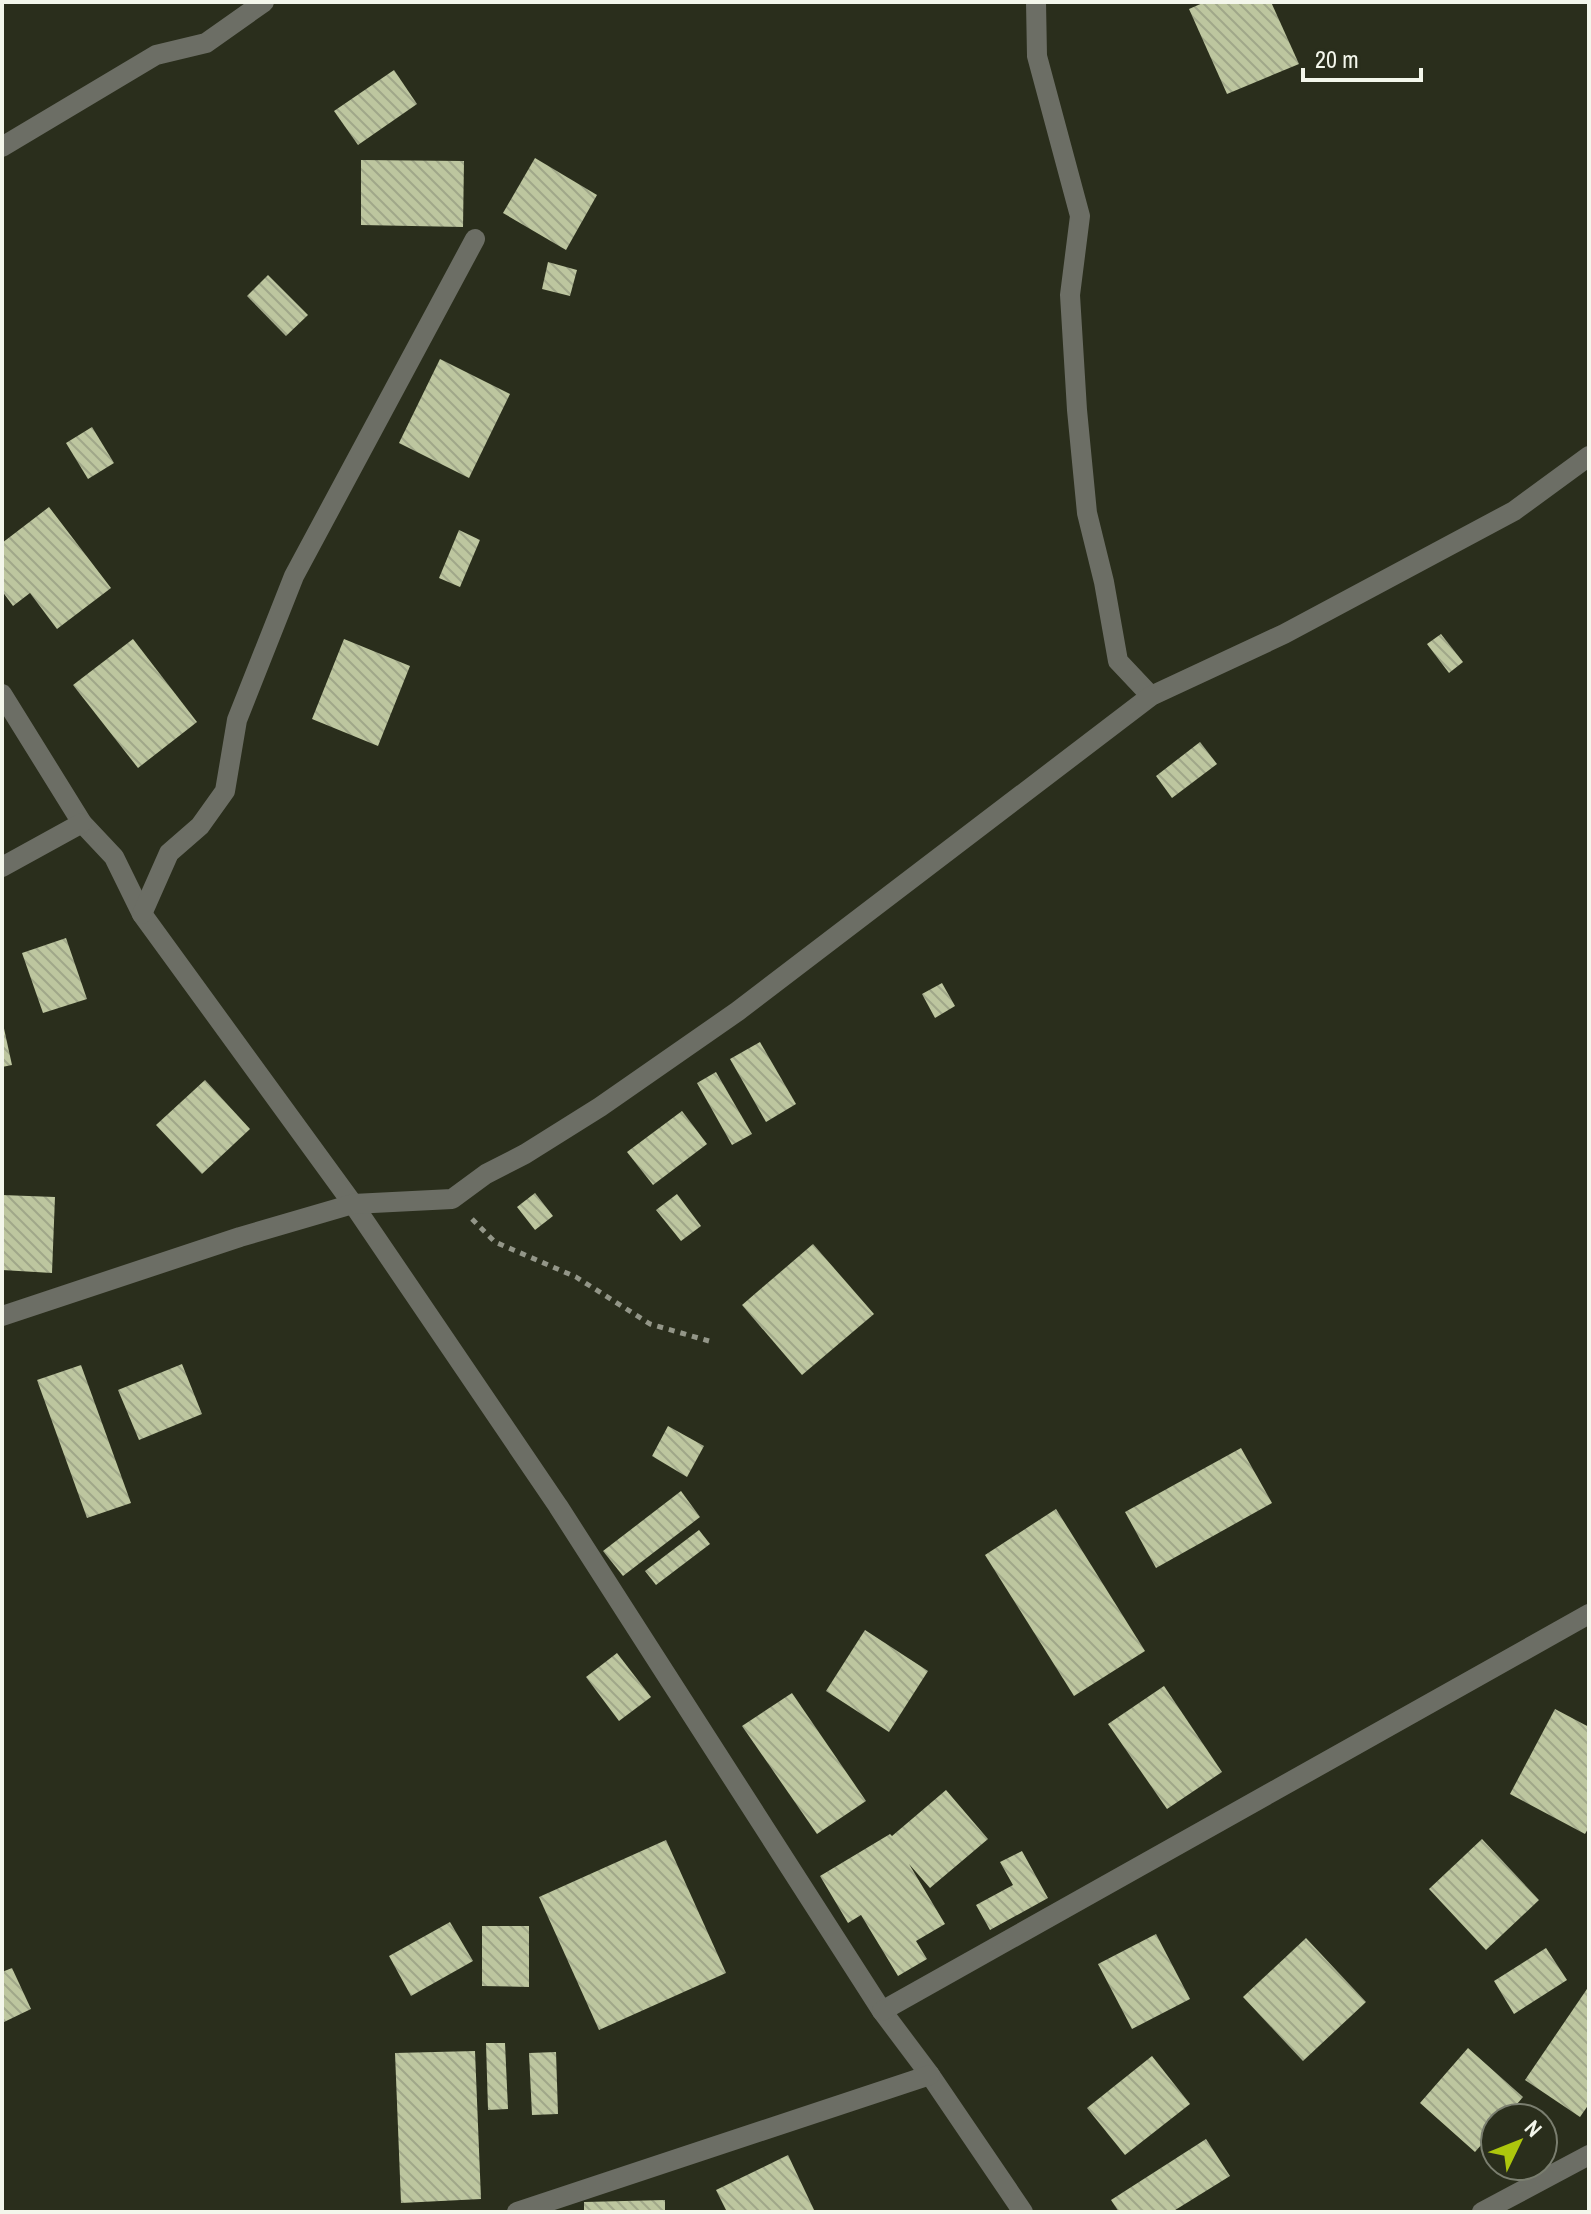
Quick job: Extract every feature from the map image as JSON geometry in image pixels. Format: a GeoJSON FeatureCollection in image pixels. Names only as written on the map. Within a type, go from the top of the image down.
{"type":"FeatureCollection","features":[{"type":"Feature","properties":{"kind":"street"},"geometry":{"type":"LineString","coordinates":[[2,147],[156,55],[206,43],[264,2]]}},
{"type":"Feature","properties":{"kind":"street"},"geometry":{"type":"LineString","coordinates":[[1036,2],[1037,56],[1080,216],[1070,295],[1087,513],[1104,582],[1118,661],[1151,696]]}},
{"type":"Feature","properties":{"kind":"street"},"geometry":{"type":"LineString","coordinates":[[142,914],[169,853],[200,826],[225,791],[237,720],[294,576],[475,239]]}},
{"type":"Feature","properties":{"kind":"street"},"geometry":{"type":"LineString","coordinates":[[2,1316],[240,1237],[353,1204],[452,1199],[486,1174],[525,1154],[600,1107],[738,1011],[1151,696],[1284,634],[1514,511],[1589,456]]}},
{"type":"Feature","properties":{"kind":"street"},"geometry":{"type":"LineString","coordinates":[[2,694],[82,823],[114,857],[142,914],[353,1204],[558,1506],[882,2011],[930,2075],[1023,2212]]}},
{"type":"Feature","properties":{"kind":"street"},"geometry":{"type":"LineString","coordinates":[[2,867],[82,823]]}},
{"type":"Feature","properties":{"kind":"street"},"geometry":{"type":"LineString","coordinates":[[882,2011],[1589,1614]]}},
{"type":"Feature","properties":{"kind":"street"},"geometry":{"type":"LineString","coordinates":[[517,2212],[930,2075]]}},
{"type":"Feature","properties":{"kind":"street"},"geometry":{"type":"LineString","coordinates":[[1482,2212],[1589,2155]]}},
{"type":"Feature","properties":{"kind":"path"},"geometry":{"type":"LineString","coordinates":[[452,1199],[495,1242],[576,1277],[650,1324],[709,1341]]}},
{"type":"Feature","properties":{"kind":"building"},"geometry":{"type":"Polygon","coordinates":[[[1205,2],[1271,2],[1299,64],[1227,94],[1189,9],[1205,2]]]}},
{"type":"Feature","properties":{"kind":"building"},"geometry":{"type":"Polygon","coordinates":[[[394,70],[417,104],[358,145],[334,111],[394,70]]]}},
{"type":"Feature","properties":{"kind":"building"},"geometry":{"type":"Polygon","coordinates":[[[535,158],[597,195],[566,250],[503,213],[535,158]]]}},
{"type":"Feature","properties":{"kind":"building"},"geometry":{"type":"Polygon","coordinates":[[[361,160],[464,161],[463,227],[361,225],[361,160]]]}},
{"type":"Feature","properties":{"kind":"building"},"geometry":{"type":"Polygon","coordinates":[[[548,262],[577,270],[570,296],[542,289],[548,262]]]}},
{"type":"Feature","properties":{"kind":"building"},"geometry":{"type":"Polygon","coordinates":[[[268,275],[308,315],[286,336],[247,296],[268,275]]]}},
{"type":"Feature","properties":{"kind":"building"},"geometry":{"type":"Polygon","coordinates":[[[440,359],[510,394],[469,478],[399,443],[440,359]]]}},
{"type":"Feature","properties":{"kind":"building"},"geometry":{"type":"Polygon","coordinates":[[[92,427],[114,463],[88,479],[66,443],[92,427]]]}},
{"type":"Feature","properties":{"kind":"building"},"geometry":{"type":"Polygon","coordinates":[[[49,507],[111,588],[57,629],[30,593],[13,606],[2,591],[2,543],[49,507]]]}},
{"type":"Feature","properties":{"kind":"building"},"geometry":{"type":"Polygon","coordinates":[[[459,530],[480,540],[460,587],[439,578],[459,530]]]}},
{"type":"Feature","properties":{"kind":"building"},"geometry":{"type":"Polygon","coordinates":[[[1441,634],[1463,662],[1449,673],[1427,644],[1441,634]]]}},
{"type":"Feature","properties":{"kind":"building"},"geometry":{"type":"Polygon","coordinates":[[[133,639],[197,722],[138,768],[73,685],[133,639]]]}},
{"type":"Feature","properties":{"kind":"building"},"geometry":{"type":"Polygon","coordinates":[[[344,639],[410,666],[378,746],[312,719],[344,639]]]}},
{"type":"Feature","properties":{"kind":"building"},"geometry":{"type":"Polygon","coordinates":[[[1200,742],[1217,764],[1172,798],[1156,776],[1200,742]]]}},
{"type":"Feature","properties":{"kind":"building"},"geometry":{"type":"Polygon","coordinates":[[[66,938],[87,999],[43,1013],[22,953],[66,938]]]}},
{"type":"Feature","properties":{"kind":"building"},"geometry":{"type":"Polygon","coordinates":[[[942,983],[955,1006],[935,1018],[922,994],[942,983]]]}},
{"type":"Feature","properties":{"kind":"building"},"geometry":{"type":"Polygon","coordinates":[[[2,1025],[12,1065],[2,1067],[2,1025]]]}},
{"type":"Feature","properties":{"kind":"building"},"geometry":{"type":"Polygon","coordinates":[[[760,1042],[796,1104],[766,1122],[730,1059],[760,1042]]]}},
{"type":"Feature","properties":{"kind":"building"},"geometry":{"type":"Polygon","coordinates":[[[716,1072],[752,1134],[732,1145],[697,1083],[716,1072]]]}},
{"type":"Feature","properties":{"kind":"building"},"geometry":{"type":"Polygon","coordinates":[[[205,1080],[250,1129],[202,1174],[156,1125],[205,1080]]]}},
{"type":"Feature","properties":{"kind":"building"},"geometry":{"type":"Polygon","coordinates":[[[682,1111],[707,1144],[653,1185],[627,1152],[682,1111]]]}},
{"type":"Feature","properties":{"kind":"building"},"geometry":{"type":"Polygon","coordinates":[[[535,1193],[553,1216],[535,1230],[517,1207],[535,1193]]]}},
{"type":"Feature","properties":{"kind":"building"},"geometry":{"type":"Polygon","coordinates":[[[677,1194],[701,1226],[681,1241],[656,1210],[677,1194]]]}},
{"type":"Feature","properties":{"kind":"building"},"geometry":{"type":"Polygon","coordinates":[[[2,1195],[55,1197],[52,1273],[2,1270],[2,1195]]]}},
{"type":"Feature","properties":{"kind":"building"},"geometry":{"type":"Polygon","coordinates":[[[813,1244],[874,1314],[802,1375],[742,1305],[813,1244]]]}},
{"type":"Feature","properties":{"kind":"building"},"geometry":{"type":"Polygon","coordinates":[[[182,1364],[202,1414],[139,1440],[118,1390],[182,1364]]]}},
{"type":"Feature","properties":{"kind":"building"},"geometry":{"type":"Polygon","coordinates":[[[81,1365],[131,1503],[87,1518],[37,1380],[81,1365]]]}},
{"type":"Feature","properties":{"kind":"building"},"geometry":{"type":"Polygon","coordinates":[[[668,1426],[704,1446],[687,1477],[652,1456],[668,1426]]]}},
{"type":"Feature","properties":{"kind":"building"},"geometry":{"type":"Polygon","coordinates":[[[1241,1448],[1272,1503],[1156,1568],[1125,1512],[1241,1448]]]}},
{"type":"Feature","properties":{"kind":"building"},"geometry":{"type":"Polygon","coordinates":[[[681,1491],[700,1517],[623,1576],[603,1551],[681,1491]]]}},
{"type":"Feature","properties":{"kind":"building"},"geometry":{"type":"Polygon","coordinates":[[[1056,1509],[1145,1651],[1074,1696],[985,1555],[1056,1509]]]}},
{"type":"Feature","properties":{"kind":"building"},"geometry":{"type":"Polygon","coordinates":[[[699,1530],[710,1544],[656,1585],[645,1571],[699,1530]]]}},
{"type":"Feature","properties":{"kind":"building"},"geometry":{"type":"Polygon","coordinates":[[[865,1630],[928,1671],[889,1732],[826,1691],[865,1630]]]}},
{"type":"Feature","properties":{"kind":"building"},"geometry":{"type":"Polygon","coordinates":[[[617,1653],[651,1697],[619,1721],[586,1677],[617,1653]]]}},
{"type":"Feature","properties":{"kind":"building"},"geometry":{"type":"Polygon","coordinates":[[[1164,1686],[1222,1772],[1167,1809],[1108,1724],[1164,1686]]]}},
{"type":"Feature","properties":{"kind":"building"},"geometry":{"type":"Polygon","coordinates":[[[792,1693],[866,1801],[817,1834],[742,1726],[792,1693]]]}},
{"type":"Feature","properties":{"kind":"building"},"geometry":{"type":"Polygon","coordinates":[[[1555,1709],[1589,1727],[1589,1827],[1585,1834],[1510,1794],[1555,1709]]]}},
{"type":"Feature","properties":{"kind":"building"},"geometry":{"type":"Polygon","coordinates":[[[946,1790],[988,1839],[930,1888],[909,1864],[945,1924],[916,1941],[927,1959],[898,1976],[861,1915],[848,1923],[820,1876],[890,1834],[892,1836],[946,1790]]]}},
{"type":"Feature","properties":{"kind":"building"},"geometry":{"type":"Polygon","coordinates":[[[1482,1839],[1539,1900],[1486,1950],[1429,1889],[1482,1839]]]}},
{"type":"Feature","properties":{"kind":"building"},"geometry":{"type":"Polygon","coordinates":[[[666,1840],[726,1973],[599,2030],[539,1897],[666,1840]]]}},
{"type":"Feature","properties":{"kind":"building"},"geometry":{"type":"Polygon","coordinates":[[[1022,1851],[1048,1898],[990,1930],[976,1905],[1013,1885],[1000,1862],[1022,1851]]]}},
{"type":"Feature","properties":{"kind":"building"},"geometry":{"type":"Polygon","coordinates":[[[450,1922],[473,1961],[411,1996],[389,1956],[450,1922]]]}},
{"type":"Feature","properties":{"kind":"building"},"geometry":{"type":"Polygon","coordinates":[[[482,1926],[529,1926],[529,1987],[482,1986],[482,1926]]]}},
{"type":"Feature","properties":{"kind":"building"},"geometry":{"type":"Polygon","coordinates":[[[1156,1934],[1190,1999],[1132,2029],[1098,1964],[1156,1934]]]}},
{"type":"Feature","properties":{"kind":"building"},"geometry":{"type":"Polygon","coordinates":[[[1306,1938],[1366,2002],[1303,2061],[1243,1997],[1306,1938]]]}},
{"type":"Feature","properties":{"kind":"building"},"geometry":{"type":"Polygon","coordinates":[[[1546,1948],[1567,1980],[1514,2014],[1494,1981],[1546,1948]]]}},
{"type":"Feature","properties":{"kind":"building"},"geometry":{"type":"Polygon","coordinates":[[[12,1968],[31,2009],[2,2023],[2,1972],[12,1968]]]}},
{"type":"Feature","properties":{"kind":"building"},"geometry":{"type":"Polygon","coordinates":[[[1589,1986],[1589,2104],[1580,2117],[1525,2080],[1589,1986]]]}},
{"type":"Feature","properties":{"kind":"building"},"geometry":{"type":"Polygon","coordinates":[[[486,2043],[505,2043],[508,2109],[488,2110],[486,2043]]]}},
{"type":"Feature","properties":{"kind":"building"},"geometry":{"type":"Polygon","coordinates":[[[1468,2048],[1523,2097],[1519,2102],[1479,2102],[1479,2147],[1475,2152],[1420,2103],[1468,2048]]]}},
{"type":"Feature","properties":{"kind":"building"},"geometry":{"type":"Polygon","coordinates":[[[475,2051],[481,2199],[401,2203],[395,2053],[475,2051]]]}},
{"type":"Feature","properties":{"kind":"building"},"geometry":{"type":"Polygon","coordinates":[[[556,2052],[558,2114],[532,2115],[529,2053],[556,2052]]]}},
{"type":"Feature","properties":{"kind":"building"},"geometry":{"type":"Polygon","coordinates":[[[1152,2056],[1190,2104],[1125,2155],[1087,2108],[1152,2056]]]}},
{"type":"Feature","properties":{"kind":"building"},"geometry":{"type":"Polygon","coordinates":[[[1206,2139],[1230,2176],[1172,2212],[1119,2212],[1111,2200],[1206,2139]]]}},
{"type":"Feature","properties":{"kind":"building"},"geometry":{"type":"Polygon","coordinates":[[[788,2155],[815,2212],[727,2212],[716,2190],[788,2155]]]}},
{"type":"Feature","properties":{"kind":"building"},"geometry":{"type":"Polygon","coordinates":[[[665,2200],[665,2212],[584,2212],[584,2202],[665,2200]]]}}]}
